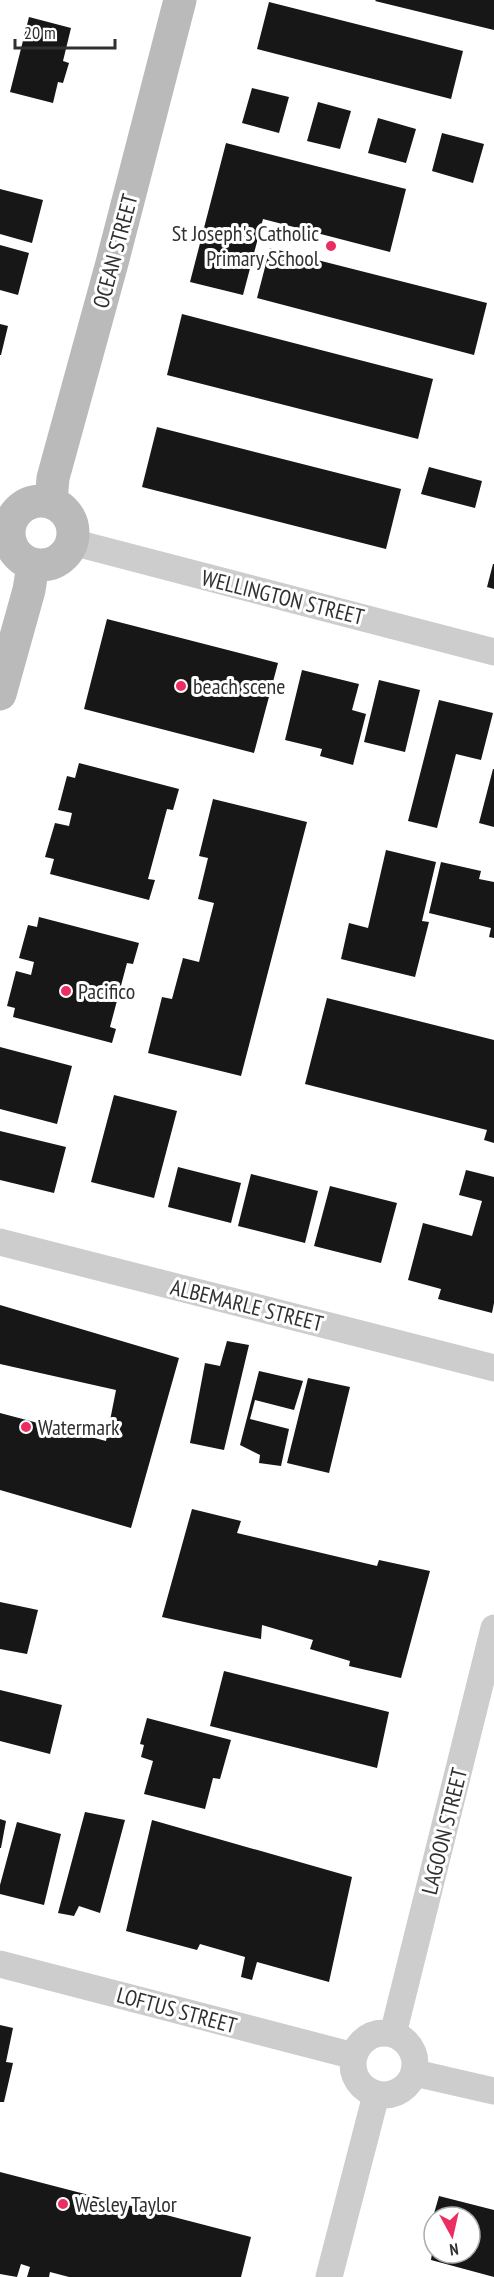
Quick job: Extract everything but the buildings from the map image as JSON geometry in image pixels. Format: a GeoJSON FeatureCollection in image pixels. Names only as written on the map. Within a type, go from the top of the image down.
{"type":"FeatureCollection","features":[{"type":"Feature","properties":{"kind":"street","name":"OCEAN STREET"},"geometry":{"type":"LineString","coordinates":[[51,502],[53,478],[112,263],[180,0]]}},
{"type":"Feature","properties":{"kind":"street"},"geometry":{"type":"LineString","coordinates":[[30,502],[51,502],[67,514],[74,532],[72,542],[62,559],[53,564],[33,565],[23,561],[15,554],[5,522],[30,502]]}},
{"type":"Feature","properties":{"kind":"street","name":"WELLINGTON STREET"},"geometry":{"type":"LineString","coordinates":[[72,542],[494,652]]}},
{"type":"Feature","properties":{"kind":"street"},"geometry":{"type":"LineString","coordinates":[[0,694],[29,591],[33,565]]}},
{"type":"Feature","properties":{"kind":"street","name":"ALBEMARLE STREET"},"geometry":{"type":"LineString","coordinates":[[0,1242],[494,1368]]}},
{"type":"Feature","properties":{"kind":"street","name":"LAGOON STREET"},"geometry":{"type":"LineString","coordinates":[[393,2034],[494,1628]]}},
{"type":"Feature","properties":{"kind":"street","name":"LOFTUS STREET"},"geometry":{"type":"LineString","coordinates":[[0,1964],[354,2056]]}},
{"type":"Feature","properties":{"kind":"street"},"geometry":{"type":"LineString","coordinates":[[381,2033],[393,2034],[404,2040],[412,2049],[416,2061],[415,2073],[410,2084],[400,2092],[388,2096],[376,2095],[365,2089],[357,2080],[353,2068],[354,2056],[360,2045],[369,2037],[381,2033]]}},
{"type":"Feature","properties":{"kind":"street"},"geometry":{"type":"LineString","coordinates":[[415,2073],[494,2091]]}},
{"type":"Feature","properties":{"kind":"street"},"geometry":{"type":"LineString","coordinates":[[329,2277],[376,2095]]}},
{"type":"Feature","properties":{"kind":"place","name":"St Joseph's Catholic Primary School"},"geometry":{"type":"Point","coordinates":[331,246]}},
{"type":"Feature","properties":{"kind":"place","name":"beach scene"},"geometry":{"type":"Point","coordinates":[181,686]}},
{"type":"Feature","properties":{"kind":"place","name":"Pacifico"},"geometry":{"type":"Point","coordinates":[66,991]}},
{"type":"Feature","properties":{"kind":"place","name":"Watermark"},"geometry":{"type":"Point","coordinates":[26,1427]}},
{"type":"Feature","properties":{"kind":"place","name":"Wesley Taylor"},"geometry":{"type":"Point","coordinates":[63,2204]}}]}
